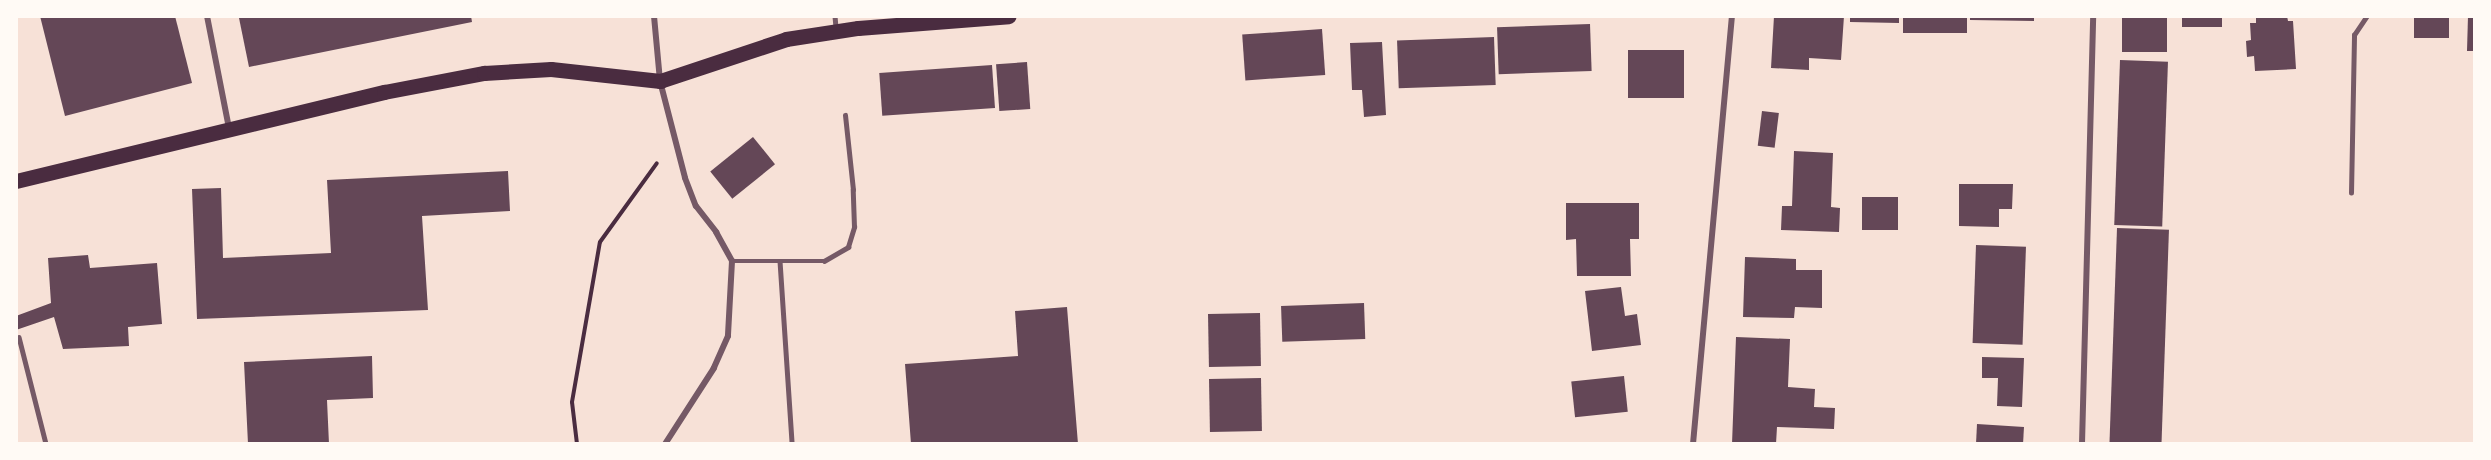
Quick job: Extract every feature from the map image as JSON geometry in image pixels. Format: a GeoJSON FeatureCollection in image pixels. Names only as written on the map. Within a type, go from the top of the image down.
{"type":"FeatureCollection","features":[{"type":"Feature","properties":{"kind":"main road"},"geometry":{"type":"LineString","coordinates":[[16,181],[384,92],[484,73],[551,69],[660,81],[760,45],[836,24],[1009,16]]}},
{"type":"Feature","properties":{"kind":"street"},"geometry":{"type":"LineString","coordinates":[[207,16],[229,129]]}},
{"type":"Feature","properties":{"kind":"street"},"geometry":{"type":"LineString","coordinates":[[654,16],[660,81],[685,178],[696,206],[716,232],[732,261],[728,336],[714,368],[665,444]]}},
{"type":"Feature","properties":{"kind":"street"},"geometry":{"type":"LineString","coordinates":[[1693,444],[1732,16]]}},
{"type":"Feature","properties":{"kind":"street"},"geometry":{"type":"LineString","coordinates":[[2082,444],[2093,16]]}},
{"type":"Feature","properties":{"kind":"lane"},"geometry":{"type":"LineString","coordinates":[[2351,193],[2354,35],[2367,16]]}},
{"type":"Feature","properties":{"kind":"lane"},"geometry":{"type":"LineString","coordinates":[[732,261],[824,261],[848,247],[854,227],[845,115]]}},
{"type":"Feature","properties":{"kind":"lane"},"geometry":{"type":"LineString","coordinates":[[780,261],[792,444]]}},
{"type":"Feature","properties":{"kind":"lane"},"geometry":{"type":"LineString","coordinates":[[20,338],[46,444]]}},
{"type":"Feature","properties":{"kind":"path"},"geometry":{"type":"LineString","coordinates":[[577,444],[572,402],[600,242],[653,167],[676,143]]}},
{"type":"Feature","properties":{"kind":"building"},"geometry":{"type":"Polygon","coordinates":[[[40,16],[175,16],[192,83],[65,116],[40,16]]]}},
{"type":"Feature","properties":{"kind":"building"},"geometry":{"type":"Polygon","coordinates":[[[471,16],[472,22],[249,67],[239,18],[471,16]]]}},
{"type":"Feature","properties":{"kind":"building"},"geometry":{"type":"Polygon","coordinates":[[[1774,16],[1844,16],[1841,60],[1809,58],[1809,70],[1771,68],[1774,16]]]}},
{"type":"Feature","properties":{"kind":"building"},"geometry":{"type":"Polygon","coordinates":[[[1850,16],[1899,16],[1899,23],[1850,22],[1850,16]]]}},
{"type":"Feature","properties":{"kind":"building"},"geometry":{"type":"Polygon","coordinates":[[[1903,16],[1967,16],[1967,33],[1903,33],[1903,16]]]}},
{"type":"Feature","properties":{"kind":"building"},"geometry":{"type":"Polygon","coordinates":[[[1970,16],[2034,16],[2034,21],[1970,20],[1970,16]]]}},
{"type":"Feature","properties":{"kind":"building"},"geometry":{"type":"Polygon","coordinates":[[[2122,16],[2167,16],[2167,52],[2122,52],[2122,16]]]}},
{"type":"Feature","properties":{"kind":"building"},"geometry":{"type":"Polygon","coordinates":[[[2182,16],[2222,16],[2222,27],[2182,27],[2182,16]]]}},
{"type":"Feature","properties":{"kind":"building"},"geometry":{"type":"Polygon","coordinates":[[[2256,16],[2287,16],[2288,21],[2293,21],[2296,69],[2255,71],[2254,56],[2247,57],[2246,41],[2251,40],[2250,23],[2256,23],[2256,16]]]}},
{"type":"Feature","properties":{"kind":"building"},"geometry":{"type":"Polygon","coordinates":[[[2414,16],[2449,16],[2449,38],[2414,38],[2414,16]]]}},
{"type":"Feature","properties":{"kind":"building"},"geometry":{"type":"Polygon","coordinates":[[[2468,16],[2474,16],[2474,51],[2467,51],[2468,16]]]}},
{"type":"Feature","properties":{"kind":"building"},"geometry":{"type":"Polygon","coordinates":[[[1590,24],[1592,71],[1499,74],[1497,27],[1590,24]]]}},
{"type":"Feature","properties":{"kind":"building"},"geometry":{"type":"Polygon","coordinates":[[[1322,29],[1325,75],[1245,80],[1242,35],[1322,29]]]}},
{"type":"Feature","properties":{"kind":"building"},"geometry":{"type":"Polygon","coordinates":[[[1494,37],[1496,85],[1399,88],[1397,40],[1494,37]]]}},
{"type":"Feature","properties":{"kind":"building"},"geometry":{"type":"Polygon","coordinates":[[[1382,42],[1386,115],[1364,117],[1362,90],[1352,90],[1350,43],[1382,42]]]}},
{"type":"Feature","properties":{"kind":"building"},"geometry":{"type":"Polygon","coordinates":[[[1628,50],[1684,50],[1684,98],[1628,98],[1628,50]]]}},
{"type":"Feature","properties":{"kind":"building"},"geometry":{"type":"Polygon","coordinates":[[[2120,60],[2168,62],[2162,227],[2114,225],[2120,60]]]}},
{"type":"Feature","properties":{"kind":"building"},"geometry":{"type":"Polygon","coordinates":[[[1027,62],[1030,109],[999,111],[996,64],[1027,62]]]}},
{"type":"Feature","properties":{"kind":"building"},"geometry":{"type":"Polygon","coordinates":[[[992,65],[995,108],[882,116],[879,73],[992,65]]]}},
{"type":"Feature","properties":{"kind":"building"},"geometry":{"type":"Polygon","coordinates":[[[1762,111],[1779,113],[1775,148],[1758,146],[1762,111]]]}},
{"type":"Feature","properties":{"kind":"building"},"geometry":{"type":"Polygon","coordinates":[[[753,137],[775,164],[732,199],[710,172],[753,137]]]}},
{"type":"Feature","properties":{"kind":"building"},"geometry":{"type":"Polygon","coordinates":[[[1794,151],[1833,153],[1831,207],[1840,208],[1839,232],[1781,230],[1782,206],[1792,206],[1794,151]]]}},
{"type":"Feature","properties":{"kind":"building"},"geometry":{"type":"Polygon","coordinates":[[[508,171],[510,211],[422,216],[428,310],[197,319],[192,189],[221,188],[223,258],[331,253],[327,180],[508,171]]]}},
{"type":"Feature","properties":{"kind":"building"},"geometry":{"type":"Polygon","coordinates":[[[1959,184],[2013,184],[2012,209],[1999,209],[1999,227],[1959,226],[1959,184]]]}},
{"type":"Feature","properties":{"kind":"building"},"geometry":{"type":"Polygon","coordinates":[[[1862,197],[1898,197],[1898,230],[1862,230],[1862,197]]]}},
{"type":"Feature","properties":{"kind":"building"},"geometry":{"type":"Polygon","coordinates":[[[1566,203],[1639,203],[1639,239],[1630,239],[1631,276],[1577,276],[1576,239],[1566,240],[1566,203]]]}},
{"type":"Feature","properties":{"kind":"building"},"geometry":{"type":"Polygon","coordinates":[[[2117,228],[2169,230],[2161,444],[2109,444],[2117,228]]]}},
{"type":"Feature","properties":{"kind":"building"},"geometry":{"type":"Polygon","coordinates":[[[1976,245],[2026,247],[2023,345],[1973,343],[1976,245]]]}},
{"type":"Feature","properties":{"kind":"building"},"geometry":{"type":"Polygon","coordinates":[[[88,255],[90,268],[157,263],[162,324],[128,327],[129,346],[63,349],[54,317],[16,330],[16,316],[51,303],[48,258],[88,255]]]}},
{"type":"Feature","properties":{"kind":"building"},"geometry":{"type":"Polygon","coordinates":[[[1745,257],[1796,259],[1796,270],[1822,270],[1822,308],[1795,307],[1794,318],[1743,317],[1745,257]]]}},
{"type":"Feature","properties":{"kind":"building"},"geometry":{"type":"Polygon","coordinates":[[[1621,287],[1625,316],[1637,314],[1641,345],[1592,351],[1585,291],[1621,287]]]}},
{"type":"Feature","properties":{"kind":"building"},"geometry":{"type":"Polygon","coordinates":[[[1364,303],[1365,339],[1282,342],[1281,306],[1364,303]]]}},
{"type":"Feature","properties":{"kind":"building"},"geometry":{"type":"Polygon","coordinates":[[[1067,307],[1078,444],[911,444],[905,364],[1018,356],[1015,311],[1067,307]]]}},
{"type":"Feature","properties":{"kind":"building"},"geometry":{"type":"Polygon","coordinates":[[[1260,313],[1261,366],[1209,367],[1208,314],[1260,313]]]}},
{"type":"Feature","properties":{"kind":"building"},"geometry":{"type":"Polygon","coordinates":[[[1736,337],[1790,339],[1788,387],[1815,389],[1814,407],[1835,408],[1834,429],[1777,427],[1776,444],[1732,444],[1736,337]]]}},
{"type":"Feature","properties":{"kind":"building"},"geometry":{"type":"Polygon","coordinates":[[[372,356],[373,398],[327,400],[329,444],[248,444],[244,362],[372,356]]]}},
{"type":"Feature","properties":{"kind":"building"},"geometry":{"type":"Polygon","coordinates":[[[1982,357],[2024,358],[2022,407],[1997,406],[1998,378],[1982,378],[1982,357]]]}},
{"type":"Feature","properties":{"kind":"building"},"geometry":{"type":"Polygon","coordinates":[[[1624,376],[1628,412],[1575,417],[1571,382],[1624,376]]]}},
{"type":"Feature","properties":{"kind":"building"},"geometry":{"type":"Polygon","coordinates":[[[1261,378],[1262,431],[1210,432],[1209,379],[1261,378]]]}},
{"type":"Feature","properties":{"kind":"building"},"geometry":{"type":"Polygon","coordinates":[[[1977,424],[2024,427],[2023,444],[1976,444],[1977,424]]]}}]}
